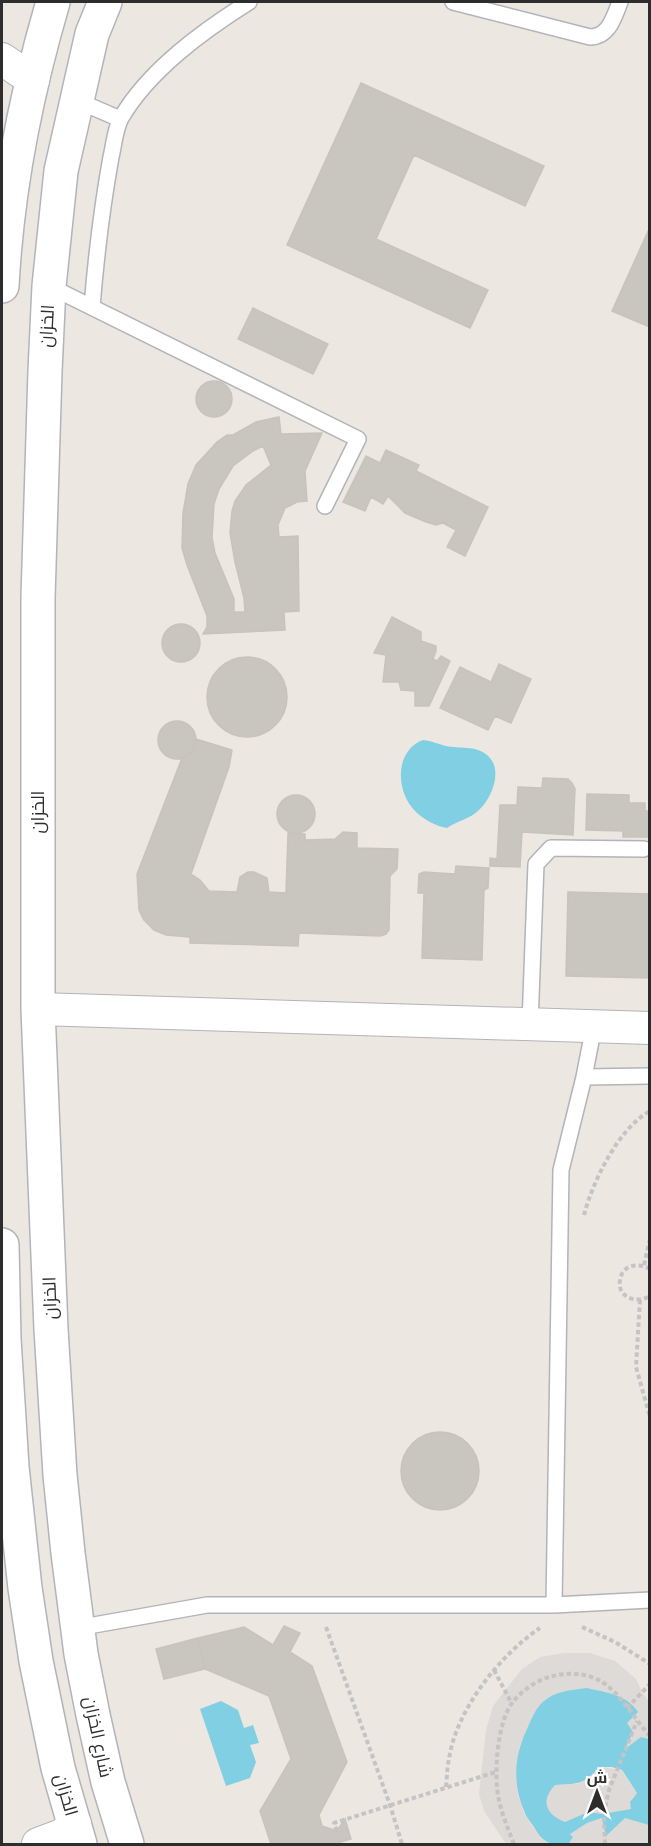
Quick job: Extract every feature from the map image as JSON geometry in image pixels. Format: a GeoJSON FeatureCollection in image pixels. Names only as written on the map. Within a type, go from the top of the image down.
{"type":"FeatureCollection","features":[{"type":"Feature","properties":{"kind":"main road"},"geometry":{"type":"LineString","coordinates":[[2,286],[15,165],[52,2]]}},
{"type":"Feature","properties":{"kind":"main road","name":"الخزان"},"geometry":{"type":"LineString","coordinates":[[77,1628],[59,1464],[51,1329],[39,1009],[39,598],[49,286],[61,171],[92,34],[105,2]]}},
{"type":"Feature","properties":{"kind":"main road"},"geometry":{"type":"LineString","coordinates":[[92,34],[123,2]]}},
{"type":"Feature","properties":{"kind":"main road","name":"الخزان"},"geometry":{"type":"LineString","coordinates":[[2,1245],[3,1339],[12,1467],[25,1588],[36,1661],[58,1768],[77,1834]]}},
{"type":"Feature","properties":{"kind":"main road","name":"شارع الخزان"},"geometry":{"type":"LineString","coordinates":[[77,1628],[100,1750],[127,1845]]}},
{"type":"Feature","properties":{"kind":"street"},"geometry":{"type":"LineString","coordinates":[[2,59],[33,80]]}},
{"type":"Feature","properties":{"kind":"street"},"geometry":{"type":"LineString","coordinates":[[39,1009],[650,1029]]}},
{"type":"Feature","properties":{"kind":"street"},"geometry":{"type":"LineString","coordinates":[[38,1845],[62,1835],[77,1834]]}},
{"type":"Feature","properties":{"kind":"lane"},"geometry":{"type":"LineString","coordinates":[[92,307],[100,222],[120,119],[158,71],[181,51],[249,2]]}},
{"type":"Feature","properties":{"kind":"lane"},"geometry":{"type":"LineString","coordinates":[[453,2],[590,37],[598,37],[605,32],[611,25],[620,2]]}},
{"type":"Feature","properties":{"kind":"lane"},"geometry":{"type":"LineString","coordinates":[[76,100],[120,119]]}},
{"type":"Feature","properties":{"kind":"lane"},"geometry":{"type":"LineString","coordinates":[[49,286],[358,439],[325,506]]}},
{"type":"Feature","properties":{"kind":"lane"},"geometry":{"type":"LineString","coordinates":[[530,1024],[536,864],[552,848],[644,849]]}},
{"type":"Feature","properties":{"kind":"lane"},"geometry":{"type":"LineString","coordinates":[[554,1605],[561,1170],[594,1026]]}},
{"type":"Feature","properties":{"kind":"lane"},"geometry":{"type":"LineString","coordinates":[[584,1077],[650,1076]]}},
{"type":"Feature","properties":{"kind":"lane"},"geometry":{"type":"LineString","coordinates":[[77,1628],[207,1605],[554,1605],[650,1600]]}},
{"type":"Feature","properties":{"kind":"path"},"geometry":{"type":"LineString","coordinates":[[644,1265],[650,1239]]}},
{"type":"Feature","properties":{"kind":"path"},"geometry":{"type":"LineString","coordinates":[[650,1269],[636,1264],[628,1267],[620,1280],[625,1295],[632,1300],[650,1296]]}},
{"type":"Feature","properties":{"kind":"path"},"geometry":{"type":"LineString","coordinates":[[640,1300],[636,1367],[650,1417]]}},
{"type":"Feature","properties":{"kind":"path"},"geometry":{"type":"LineString","coordinates":[[323,1619],[390,1805],[402,1845]]}},
{"type":"Feature","properties":{"kind":"path"},"geometry":{"type":"LineString","coordinates":[[446,1786],[449,1757],[471,1700],[494,1670],[531,1634],[549,1622]]}},
{"type":"Feature","properties":{"kind":"path"},"geometry":{"type":"LineString","coordinates":[[572,1623],[615,1642],[650,1664]]}},
{"type":"Feature","properties":{"kind":"path"},"geometry":{"type":"LineString","coordinates":[[494,1670],[512,1704]]}},
{"type":"Feature","properties":{"kind":"path"},"geometry":{"type":"LineString","coordinates":[[514,1845],[502,1813],[496,1772],[500,1739],[512,1704],[523,1692],[536,1682],[550,1676],[575,1673],[595,1678],[614,1692],[650,1736]]}},
{"type":"Feature","properties":{"kind":"path"},"geometry":{"type":"LineString","coordinates":[[627,1708],[650,1684]]}},
{"type":"Feature","properties":{"kind":"path"},"geometry":{"type":"LineString","coordinates":[[605,1845],[604,1813],[609,1790],[637,1721]]}},
{"type":"Feature","properties":{"kind":"path"},"geometry":{"type":"LineString","coordinates":[[337,1831],[334,1823],[496,1772]]}},
{"type":"Feature","properties":{"kind":"shaded area"},"geometry":{"type":"Polygon","coordinates":[[[564,1653],[590,1653],[615,1661],[636,1679],[649,1702],[649,1739],[641,1737],[624,1751],[544,1701],[532,1718],[520,1745],[516,1772],[518,1795],[525,1815],[540,1838],[550,1844],[506,1844],[484,1811],[479,1794],[486,1730],[493,1706],[522,1669],[540,1657],[564,1653]]]}},
{"type":"Feature","properties":{"kind":"shaded area"},"geometry":{"type":"Polygon","coordinates":[[[602,1767],[621,1770],[637,1793],[632,1798],[631,1809],[602,1814],[588,1812],[565,1823],[553,1818],[546,1806],[548,1792],[555,1785],[577,1784],[602,1767]]]}},
{"type":"Feature","properties":{"kind":"shaded area"},"geometry":{"type":"Polygon","coordinates":[[[603,1818],[606,1835],[625,1818],[647,1823],[649,1825],[649,1844],[565,1844],[569,1843],[569,1834],[587,1823],[603,1818]]]}},
{"type":"Feature","properties":{"kind":"water"},"geometry":{"type":"Polygon","coordinates":[[[423,740],[477,750],[487,755],[495,768],[492,791],[484,805],[472,816],[447,828],[434,824],[415,811],[408,803],[401,782],[403,762],[407,752],[423,740]]]}},
{"type":"Feature","properties":{"kind":"water"},"geometry":{"type":"Polygon","coordinates":[[[587,1688],[616,1695],[628,1701],[638,1712],[627,1723],[633,1732],[625,1749],[641,1737],[649,1739],[649,1825],[625,1818],[606,1836],[602,1818],[587,1823],[570,1834],[573,1837],[569,1843],[552,1844],[538,1834],[521,1802],[516,1781],[519,1750],[534,1714],[541,1704],[559,1693],[587,1688]],[[602,1767],[578,1783],[555,1785],[550,1791],[547,1802],[547,1807],[553,1816],[565,1822],[588,1812],[602,1814],[631,1809],[630,1802],[637,1793],[622,1770],[602,1767]]]}},
{"type":"Feature","properties":{"kind":"water"},"geometry":{"type":"Polygon","coordinates":[[[221,1701],[238,1710],[244,1728],[253,1725],[259,1743],[250,1745],[256,1762],[250,1778],[226,1786],[200,1709],[221,1701]]]}},
{"type":"Feature","properties":{"kind":"building"},"geometry":{"type":"Polygon","coordinates":[[[361,83],[544,166],[525,206],[414,155],[376,239],[488,290],[470,328],[287,245],[361,83]]]}},
{"type":"Feature","properties":{"kind":"building"},"geometry":{"type":"Polygon","coordinates":[[[650,227],[650,327],[612,311],[650,227]]]}},
{"type":"Feature","properties":{"kind":"building"},"geometry":{"type":"Polygon","coordinates":[[[253,308],[328,344],[313,374],[238,339],[253,308]]]}},
{"type":"Feature","properties":{"kind":"building"},"geometry":{"type":"Polygon","coordinates":[[[214,381],[227,386],[232,399],[227,412],[214,417],[201,412],[196,399],[201,386],[214,381]]]}},
{"type":"Feature","properties":{"kind":"building"},"geometry":{"type":"Polygon","coordinates":[[[279,417],[281,434],[322,433],[305,471],[307,501],[297,502],[285,508],[278,525],[279,537],[298,536],[299,611],[284,612],[285,630],[203,634],[207,627],[207,616],[182,548],[183,513],[188,484],[196,465],[217,442],[256,422],[279,417]],[[263,446],[253,451],[233,466],[219,489],[214,504],[212,538],[215,553],[234,599],[234,612],[245,612],[230,533],[232,511],[235,501],[246,485],[271,465],[263,446]]]}},
{"type":"Feature","properties":{"kind":"building"},"geometry":{"type":"Polygon","coordinates":[[[386,450],[419,465],[416,471],[488,507],[465,556],[447,547],[456,530],[443,523],[436,525],[405,513],[388,496],[383,504],[371,497],[365,511],[343,502],[366,456],[380,463],[386,450]]]}},
{"type":"Feature","properties":{"kind":"building"},"geometry":{"type":"Polygon","coordinates":[[[392,617],[421,632],[421,641],[436,646],[433,659],[437,661],[441,656],[450,661],[429,706],[415,706],[415,691],[401,690],[399,682],[383,682],[386,655],[374,653],[392,617]]]}},
{"type":"Feature","properties":{"kind":"building"},"geometry":{"type":"Polygon","coordinates":[[[181,624],[195,629],[200,643],[195,657],[181,662],[167,657],[162,643],[167,629],[181,624]]]}},
{"type":"Feature","properties":{"kind":"building"},"geometry":{"type":"Polygon","coordinates":[[[247,657],[262,660],[275,669],[284,682],[287,697],[284,712],[275,725],[262,734],[247,737],[232,734],[219,725],[210,712],[207,697],[210,682],[219,669],[232,660],[247,657]]]}},
{"type":"Feature","properties":{"kind":"building"},"geometry":{"type":"Polygon","coordinates":[[[499,664],[531,679],[511,723],[495,716],[488,730],[440,708],[460,667],[491,682],[499,664]]]}},
{"type":"Feature","properties":{"kind":"building"},"geometry":{"type":"Polygon","coordinates":[[[177,721],[191,726],[196,740],[191,754],[177,759],[163,754],[158,740],[163,726],[177,721]]]}},
{"type":"Feature","properties":{"kind":"building"},"geometry":{"type":"Polygon","coordinates":[[[196,739],[232,750],[229,767],[191,874],[200,880],[209,891],[237,892],[240,877],[248,872],[254,872],[267,878],[269,892],[286,893],[288,833],[305,834],[305,840],[335,839],[343,832],[357,833],[357,848],[398,849],[397,869],[390,876],[389,930],[386,934],[380,936],[299,933],[298,946],[190,943],[190,937],[166,935],[154,930],[144,920],[139,910],[137,874],[182,758],[192,751],[196,739]]]}},
{"type":"Feature","properties":{"kind":"building"},"geometry":{"type":"Polygon","coordinates":[[[543,778],[568,779],[572,783],[575,789],[573,835],[522,832],[520,867],[490,866],[490,858],[497,859],[500,805],[517,805],[518,787],[542,788],[543,778]]]}},
{"type":"Feature","properties":{"kind":"building"},"geometry":{"type":"Polygon","coordinates":[[[587,794],[629,795],[629,803],[645,803],[645,811],[650,811],[650,837],[623,837],[623,831],[586,830],[587,794]]]}},
{"type":"Feature","properties":{"kind":"building"},"geometry":{"type":"Polygon","coordinates":[[[296,795],[310,800],[315,814],[310,828],[296,833],[282,828],[277,814],[282,800],[296,795]]]}},
{"type":"Feature","properties":{"kind":"building"},"geometry":{"type":"Polygon","coordinates":[[[456,866],[489,868],[488,888],[484,890],[482,960],[422,958],[424,893],[418,893],[419,874],[424,872],[455,874],[456,866]]]}},
{"type":"Feature","properties":{"kind":"building"},"geometry":{"type":"Polygon","coordinates":[[[568,892],[650,894],[650,978],[566,976],[568,892]]]}},
{"type":"Feature","properties":{"kind":"building"},"geometry":{"type":"Polygon","coordinates":[[[440,1432],[455,1435],[468,1443],[476,1456],[479,1471],[476,1486],[468,1499],[455,1507],[440,1510],[425,1507],[412,1499],[404,1486],[401,1471],[404,1456],[412,1443],[425,1435],[440,1432]]]}},
{"type":"Feature","properties":{"kind":"building"},"geometry":{"type":"Polygon","coordinates":[[[284,1626],[300,1633],[290,1652],[312,1666],[347,1762],[319,1815],[322,1826],[337,1831],[345,1819],[351,1839],[334,1844],[271,1844],[260,1811],[291,1759],[269,1696],[205,1669],[198,1638],[244,1627],[273,1645],[284,1626]]]}},
{"type":"Feature","properties":{"kind":"building"},"geometry":{"type":"Polygon","coordinates":[[[198,1638],[205,1669],[164,1679],[156,1649],[198,1638]]]}}]}
